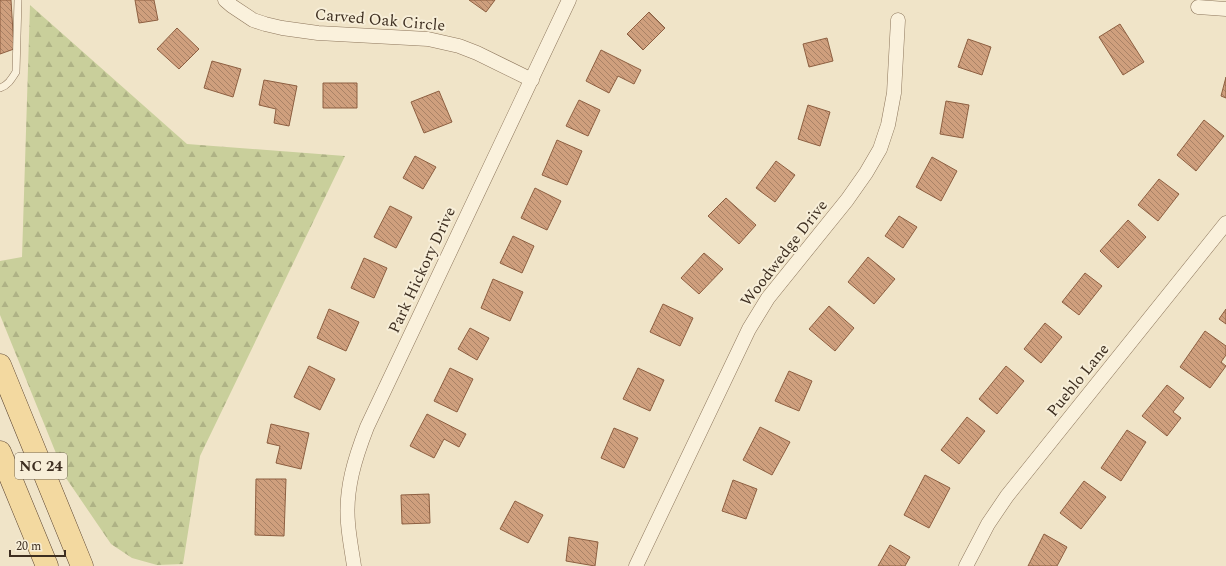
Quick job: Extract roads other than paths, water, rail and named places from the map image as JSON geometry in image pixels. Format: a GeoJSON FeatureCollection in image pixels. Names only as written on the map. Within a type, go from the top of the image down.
{"type":"FeatureCollection","features":[{"type":"Feature","properties":{"kind":"main road","name":"NC 24"},"geometry":{"type":"LineString","coordinates":[[0,365],[82,566]]}},
{"type":"Feature","properties":{"kind":"main road","name":"NC 24"},"geometry":{"type":"LineString","coordinates":[[0,452],[47,566]]}},
{"type":"Feature","properties":{"kind":"street","name":"Carved Oak Circle"},"geometry":{"type":"LineString","coordinates":[[225,0],[253,20],[282,28],[318,33],[428,39],[452,44],[477,53],[532,80]]}},
{"type":"Feature","properties":{"kind":"street","name":"Park Hickory Drive"},"geometry":{"type":"LineString","coordinates":[[354,566],[348,523],[348,506],[351,474],[366,427],[569,0]]}},
{"type":"Feature","properties":{"kind":"street"},"geometry":{"type":"LineString","coordinates":[[1198,7],[1226,9]]}},
{"type":"Feature","properties":{"kind":"street","name":"Woodwedge Drive"},"geometry":{"type":"LineString","coordinates":[[636,566],[749,329],[768,298],[847,200],[866,173],[880,149],[888,125],[894,93],[898,20]]}},
{"type":"Feature","properties":{"kind":"street","name":"Pueblo Lane"},"geometry":{"type":"LineString","coordinates":[[966,566],[988,524],[1007,496],[1226,223]]}},
{"type":"Feature","properties":{"kind":"lane"},"geometry":{"type":"LineString","coordinates":[[0,88],[12,79],[16,72],[18,0]]}}]}
